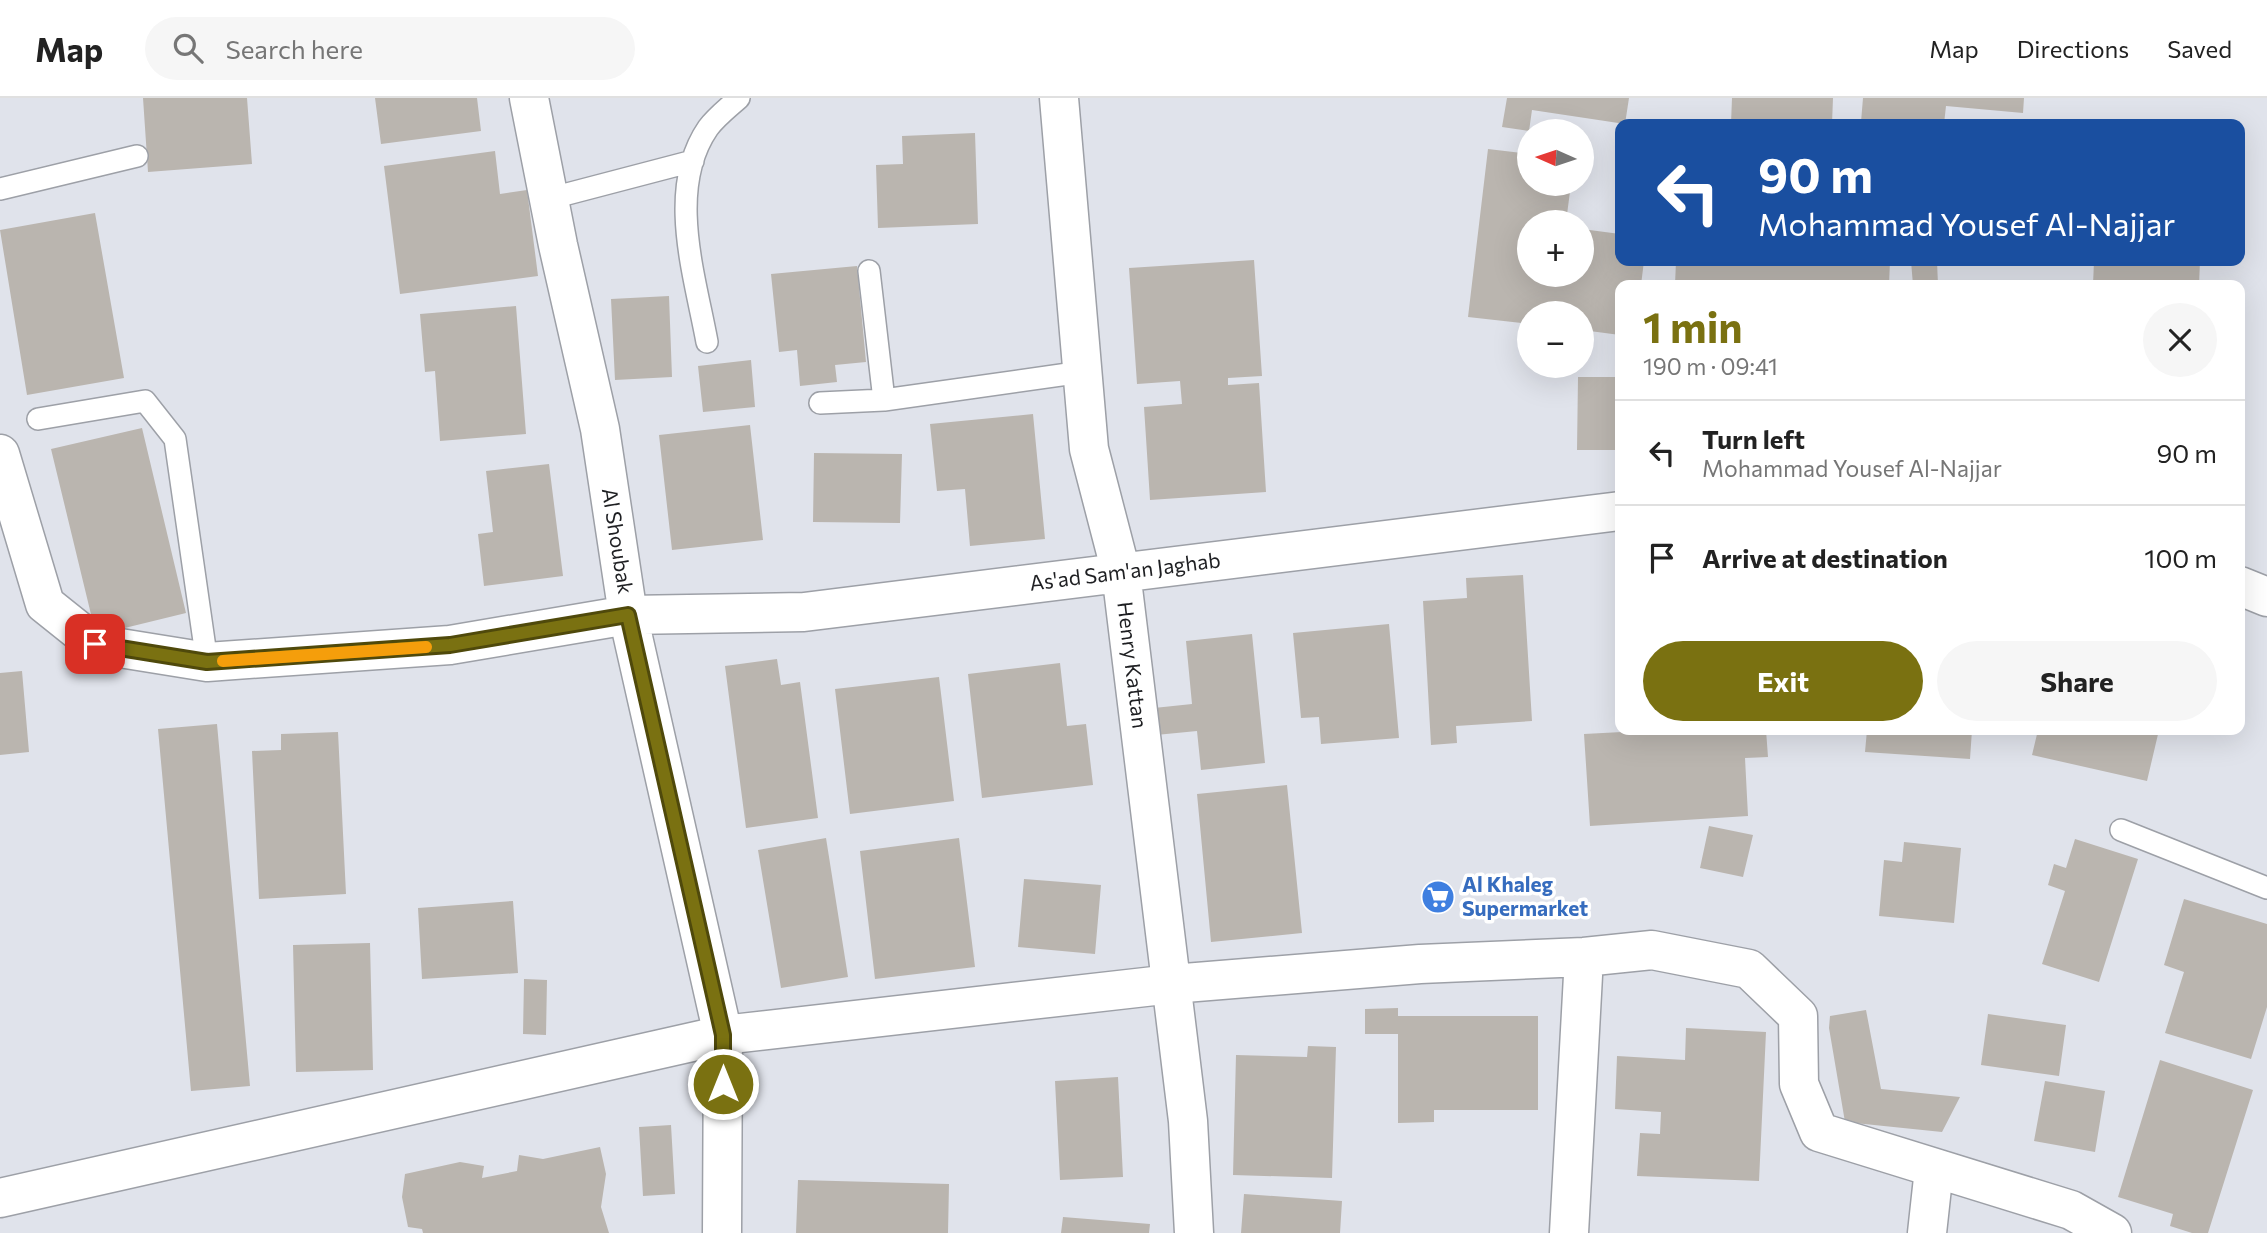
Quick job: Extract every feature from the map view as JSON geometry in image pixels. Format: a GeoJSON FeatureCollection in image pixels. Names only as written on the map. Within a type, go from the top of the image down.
{"type":"FeatureCollection","features":[{"type":"Feature","properties":{"kind":"street","name":"Al Shoubak"},"geometry":{"type":"LineString","coordinates":[[529,98],[548,199],[600,429],[628,615],[723,1035],[722,1233]]}},
{"type":"Feature","properties":{"kind":"street","name":"Henry Kattan"},"geometry":{"type":"LineString","coordinates":[[1059,98],[1089,449],[1121,572],[1188,1121],[1194,1233]]}},
{"type":"Feature","properties":{"kind":"street","name":"As'ad Sam'an Jaghab"},"geometry":{"type":"LineString","coordinates":[[0,454],[45,604],[95,644],[207,662],[450,645],[628,615],[804,612],[1615,512]]}},
{"type":"Feature","properties":{"kind":"street"},"geometry":{"type":"LineString","coordinates":[[2245,588],[2267,597]]}},
{"type":"Feature","properties":{"kind":"street"},"geometry":{"type":"LineString","coordinates":[[0,1198],[723,1035],[1172,984],[1420,964],[1584,957],[1652,950],[1749,969],[1798,1016],[1799,1084],[1819,1132],[2071,1210],[2112,1233]]}},
{"type":"Feature","properties":{"kind":"street"},"geometry":{"type":"LineString","coordinates":[[1569,1233],[1584,957]]}},
{"type":"Feature","properties":{"kind":"street"},"geometry":{"type":"LineString","coordinates":[[1927,1233],[1934,1169]]}},
{"type":"Feature","properties":{"kind":"lane"},"geometry":{"type":"LineString","coordinates":[[707,342],[688,234],[686,199],[693,161],[708,128],[739,98]]}},
{"type":"Feature","properties":{"kind":"lane"},"geometry":{"type":"LineString","coordinates":[[0,189],[137,156]]}},
{"type":"Feature","properties":{"kind":"lane"},"geometry":{"type":"LineString","coordinates":[[548,199],[693,161]]}},
{"type":"Feature","properties":{"kind":"lane"},"geometry":{"type":"LineString","coordinates":[[869,271],[884,400]]}},
{"type":"Feature","properties":{"kind":"lane"},"geometry":{"type":"LineString","coordinates":[[820,403],[884,400],[1082,372]]}},
{"type":"Feature","properties":{"kind":"lane"},"geometry":{"type":"LineString","coordinates":[[38,419],[145,401],[175,439],[207,662]]}},
{"type":"Feature","properties":{"kind":"lane"},"geometry":{"type":"LineString","coordinates":[[2121,830],[2267,888]]}},
{"type":"Feature","properties":{"kind":"building"},"geometry":{"type":"Polygon","coordinates":[[[143,98],[247,98],[252,164],[148,172],[143,98]]]}},
{"type":"Feature","properties":{"kind":"building"},"geometry":{"type":"Polygon","coordinates":[[[375,98],[477,98],[481,131],[381,144],[375,98]]]}},
{"type":"Feature","properties":{"kind":"building"},"geometry":{"type":"Polygon","coordinates":[[[1507,98],[1629,98],[1626,119],[1615,119],[1615,122],[1532,110],[1531,119],[1517,119],[1517,129],[1502,127],[1507,98]]]}},
{"type":"Feature","properties":{"kind":"building"},"geometry":{"type":"Polygon","coordinates":[[[1732,98],[1833,98],[1832,119],[1731,119],[1732,98]]]}},
{"type":"Feature","properties":{"kind":"building"},"geometry":{"type":"Polygon","coordinates":[[[1863,98],[2024,98],[2023,113],[1946,106],[1945,119],[1861,119],[1863,98]]]}},
{"type":"Feature","properties":{"kind":"building"},"geometry":{"type":"Polygon","coordinates":[[[975,133],[978,224],[878,228],[876,165],[903,164],[902,136],[975,133]]]}},
{"type":"Feature","properties":{"kind":"building"},"geometry":{"type":"Polygon","coordinates":[[[1488,149],[1517,152],[1517,196],[1569,196],[1568,210],[1517,210],[1517,287],[1594,287],[1594,231],[1615,233],[1615,266],[1643,266],[1642,280],[1615,280],[1615,334],[1594,332],[1594,301],[1517,301],[1517,323],[1468,317],[1488,149]]]}},
{"type":"Feature","properties":{"kind":"building"},"geometry":{"type":"Polygon","coordinates":[[[495,151],[500,194],[527,190],[538,276],[400,294],[384,166],[495,151]]]}},
{"type":"Feature","properties":{"kind":"building"},"geometry":{"type":"Polygon","coordinates":[[[95,213],[124,378],[27,395],[0,230],[95,213]]]}},
{"type":"Feature","properties":{"kind":"building"},"geometry":{"type":"Polygon","coordinates":[[[1254,260],[1262,376],[1228,378],[1228,385],[1259,383],[1266,492],[1150,500],[1144,407],[1182,404],[1180,381],[1137,384],[1129,268],[1254,260]]]}},
{"type":"Feature","properties":{"kind":"building"},"geometry":{"type":"Polygon","coordinates":[[[857,266],[866,362],[835,365],[837,382],[800,386],[797,350],[779,352],[771,274],[857,266]]]}},
{"type":"Feature","properties":{"kind":"building"},"geometry":{"type":"Polygon","coordinates":[[[1676,266],[1890,266],[1889,280],[1675,280],[1676,266]]]}},
{"type":"Feature","properties":{"kind":"building"},"geometry":{"type":"Polygon","coordinates":[[[1911,266],[1937,266],[1938,280],[1913,280],[1911,266]]]}},
{"type":"Feature","properties":{"kind":"building"},"geometry":{"type":"Polygon","coordinates":[[[2094,266],[2200,266],[2199,280],[2093,280],[2094,266]]]}},
{"type":"Feature","properties":{"kind":"building"},"geometry":{"type":"Polygon","coordinates":[[[669,296],[672,377],[615,380],[611,299],[669,296]]]}},
{"type":"Feature","properties":{"kind":"building"},"geometry":{"type":"Polygon","coordinates":[[[516,306],[526,434],[440,441],[435,371],[425,372],[420,314],[516,306]]]}},
{"type":"Feature","properties":{"kind":"building"},"geometry":{"type":"Polygon","coordinates":[[[751,360],[755,407],[703,412],[698,366],[751,360]]]}},
{"type":"Feature","properties":{"kind":"building"},"geometry":{"type":"Polygon","coordinates":[[[1615,377],[1615,450],[1577,450],[1578,378],[1615,377]]]}},
{"type":"Feature","properties":{"kind":"building"},"geometry":{"type":"Polygon","coordinates":[[[1033,414],[1045,539],[970,546],[965,489],[937,491],[930,424],[1033,414]]]}},
{"type":"Feature","properties":{"kind":"building"},"geometry":{"type":"Polygon","coordinates":[[[750,425],[763,540],[672,550],[659,435],[750,425]]]}},
{"type":"Feature","properties":{"kind":"building"},"geometry":{"type":"Polygon","coordinates":[[[142,428],[186,613],[96,635],[51,449],[142,428]]]}},
{"type":"Feature","properties":{"kind":"building"},"geometry":{"type":"Polygon","coordinates":[[[814,453],[902,454],[900,523],[813,522],[814,453]]]}},
{"type":"Feature","properties":{"kind":"building"},"geometry":{"type":"Polygon","coordinates":[[[549,464],[563,576],[484,586],[478,534],[493,532],[486,471],[549,464]]]}},
{"type":"Feature","properties":{"kind":"building"},"geometry":{"type":"Polygon","coordinates":[[[1523,575],[1532,721],[1456,726],[1457,743],[1431,745],[1423,601],[1467,598],[1466,578],[1523,575]]]}},
{"type":"Feature","properties":{"kind":"building"},"geometry":{"type":"Polygon","coordinates":[[[1389,624],[1399,738],[1321,744],[1319,717],[1301,718],[1293,633],[1389,624]]]}},
{"type":"Feature","properties":{"kind":"building"},"geometry":{"type":"Polygon","coordinates":[[[1252,634],[1265,763],[1201,770],[1197,731],[1156,735],[1154,708],[1192,704],[1186,641],[1252,634]]]}},
{"type":"Feature","properties":{"kind":"building"},"geometry":{"type":"Polygon","coordinates":[[[777,659],[781,685],[800,682],[818,818],[746,828],[725,666],[777,659]]]}},
{"type":"Feature","properties":{"kind":"building"},"geometry":{"type":"Polygon","coordinates":[[[1060,663],[1067,726],[1086,724],[1093,785],[982,798],[968,674],[1060,663]]]}},
{"type":"Feature","properties":{"kind":"building"},"geometry":{"type":"Polygon","coordinates":[[[22,671],[29,752],[0,755],[0,673],[22,671]]]}},
{"type":"Feature","properties":{"kind":"building"},"geometry":{"type":"Polygon","coordinates":[[[939,677],[954,801],[850,814],[835,689],[939,677]]]}},
{"type":"Feature","properties":{"kind":"building"},"geometry":{"type":"Polygon","coordinates":[[[217,724],[250,1086],[191,1091],[158,729],[217,724]]]}},
{"type":"Feature","properties":{"kind":"building"},"geometry":{"type":"Polygon","coordinates":[[[338,732],[346,894],[259,899],[252,751],[281,750],[281,734],[338,732]]]}},
{"type":"Feature","properties":{"kind":"building"},"geometry":{"type":"Polygon","coordinates":[[[1584,734],[1766,735],[1768,757],[1745,758],[1748,816],[1590,826],[1584,734]]]}},
{"type":"Feature","properties":{"kind":"building"},"geometry":{"type":"Polygon","coordinates":[[[1867,735],[1972,735],[1970,759],[1865,752],[1867,735]]]}},
{"type":"Feature","properties":{"kind":"building"},"geometry":{"type":"Polygon","coordinates":[[[2037,735],[2158,735],[2147,781],[2032,755],[2037,735]]]}},
{"type":"Feature","properties":{"kind":"building"},"geometry":{"type":"Polygon","coordinates":[[[1287,785],[1302,933],[1211,942],[1197,794],[1287,785]]]}},
{"type":"Feature","properties":{"kind":"building"},"geometry":{"type":"Polygon","coordinates":[[[1709,826],[1753,835],[1743,877],[1700,868],[1709,826]]]}},
{"type":"Feature","properties":{"kind":"building"},"geometry":{"type":"Polygon","coordinates":[[[826,838],[848,977],[781,988],[758,850],[826,838]]]}},
{"type":"Feature","properties":{"kind":"building"},"geometry":{"type":"Polygon","coordinates":[[[959,838],[975,967],[875,979],[860,851],[959,838]]]}},
{"type":"Feature","properties":{"kind":"building"},"geometry":{"type":"Polygon","coordinates":[[[2075,839],[2138,859],[2099,982],[2042,964],[2065,891],[2048,885],[2054,864],[2066,868],[2075,839]]]}},
{"type":"Feature","properties":{"kind":"building"},"geometry":{"type":"Polygon","coordinates":[[[1904,842],[1961,848],[1954,923],[1879,916],[1884,860],[1902,862],[1904,842]]]}},
{"type":"Feature","properties":{"kind":"building"},"geometry":{"type":"Polygon","coordinates":[[[1024,879],[1101,885],[1095,954],[1018,947],[1024,879]]]}},
{"type":"Feature","properties":{"kind":"building"},"geometry":{"type":"Polygon","coordinates":[[[2184,899],[2267,924],[2267,1007],[2251,1059],[2165,1033],[2184,972],[2164,965],[2184,899]]]}},
{"type":"Feature","properties":{"kind":"building"},"geometry":{"type":"Polygon","coordinates":[[[513,901],[518,973],[422,979],[418,908],[513,901]]]}},
{"type":"Feature","properties":{"kind":"building"},"geometry":{"type":"Polygon","coordinates":[[[370,943],[373,1070],[296,1072],[293,945],[370,943]]]}},
{"type":"Feature","properties":{"kind":"building"},"geometry":{"type":"Polygon","coordinates":[[[524,979],[547,980],[546,1035],[523,1034],[524,979]]]}},
{"type":"Feature","properties":{"kind":"building"},"geometry":{"type":"Polygon","coordinates":[[[1398,1008],[1398,1016],[1538,1016],[1538,1110],[1434,1110],[1434,1122],[1398,1123],[1398,1034],[1365,1034],[1365,1009],[1398,1008]]]}},
{"type":"Feature","properties":{"kind":"building"},"geometry":{"type":"Polygon","coordinates":[[[1866,1010],[1881,1089],[1960,1097],[1942,1132],[1845,1122],[1829,1028],[1830,1016],[1866,1010]]]}},
{"type":"Feature","properties":{"kind":"building"},"geometry":{"type":"Polygon","coordinates":[[[1988,1014],[2066,1025],[2059,1076],[1981,1065],[1988,1014]]]}},
{"type":"Feature","properties":{"kind":"building"},"geometry":{"type":"Polygon","coordinates":[[[1686,1028],[1766,1032],[1759,1181],[1637,1176],[1640,1133],[1660,1134],[1661,1112],[1615,1109],[1617,1056],[1685,1060],[1686,1028]]]}},
{"type":"Feature","properties":{"kind":"building"},"geometry":{"type":"Polygon","coordinates":[[[1308,1046],[1336,1047],[1332,1178],[1233,1175],[1236,1055],[1307,1057],[1308,1046]]]}},
{"type":"Feature","properties":{"kind":"building"},"geometry":{"type":"Polygon","coordinates":[[[2160,1060],[2253,1090],[2208,1233],[2192,1233],[2170,1226],[2173,1214],[2118,1197],[2160,1060]]]}},
{"type":"Feature","properties":{"kind":"building"},"geometry":{"type":"Polygon","coordinates":[[[1118,1077],[1123,1177],[1060,1180],[1055,1081],[1118,1077]]]}},
{"type":"Feature","properties":{"kind":"building"},"geometry":{"type":"Polygon","coordinates":[[[2045,1081],[2105,1091],[2095,1152],[2034,1141],[2045,1081]]]}},
{"type":"Feature","properties":{"kind":"building"},"geometry":{"type":"Polygon","coordinates":[[[671,1125],[675,1194],[643,1196],[639,1127],[671,1125]]]}},
{"type":"Feature","properties":{"kind":"building"},"geometry":{"type":"Polygon","coordinates":[[[600,1147],[606,1174],[601,1207],[609,1233],[423,1233],[422,1229],[408,1227],[402,1197],[405,1174],[460,1162],[484,1166],[482,1178],[517,1171],[519,1155],[543,1159],[600,1147]]]}},
{"type":"Feature","properties":{"kind":"building"},"geometry":{"type":"Polygon","coordinates":[[[798,1180],[949,1184],[948,1233],[796,1233],[798,1180]]]}},
{"type":"Feature","properties":{"kind":"building"},"geometry":{"type":"Polygon","coordinates":[[[1244,1194],[1342,1201],[1340,1233],[1241,1233],[1244,1194]]]}},
{"type":"Feature","properties":{"kind":"building"},"geometry":{"type":"Polygon","coordinates":[[[1063,1217],[1150,1224],[1149,1233],[1061,1233],[1063,1217]]]}},
{"type":"Feature","properties":{"kind":"slow traffic"},"geometry":{"type":"LineString","coordinates":[[223,661],[426,647]]}},
{"type":"Feature","properties":{"kind":"place","name":"Al Khaleg Supermarket"},"geometry":{"type":"Point","coordinates":[1438,897]}},
{"type":"Feature","properties":{"kind":"route"},"geometry":{"type":"LineString","coordinates":[[95,644],[207,662],[450,645],[628,615],[723,1035],[723,1084]]}}]}
